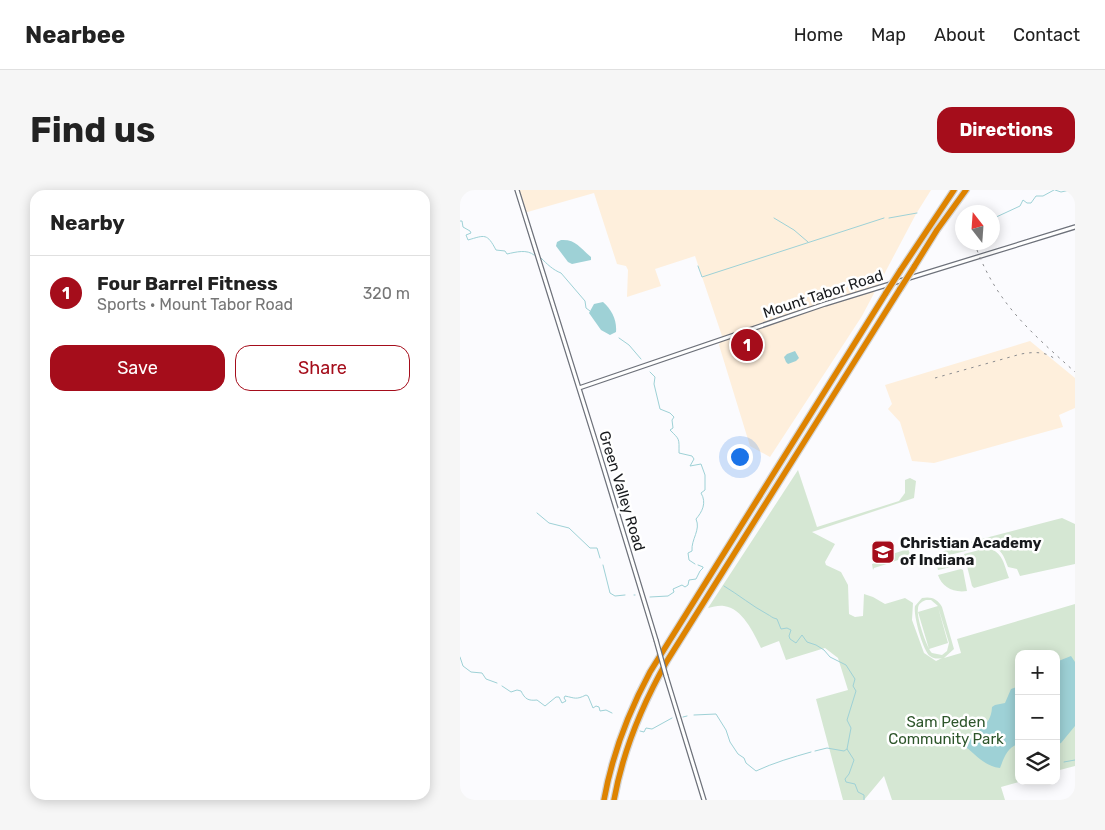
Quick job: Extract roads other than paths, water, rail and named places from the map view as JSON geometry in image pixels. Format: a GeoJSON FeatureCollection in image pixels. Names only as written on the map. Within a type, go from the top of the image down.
{"type":"FeatureCollection","features":[{"type":"Feature","properties":{"kind":"highway"},"geometry":{"type":"LineString","coordinates":[[614,800],[631,735],[658,677],[914,267],[966,190]]}},
{"type":"Feature","properties":{"kind":"highway"},"geometry":{"type":"LineString","coordinates":[[604,800],[612,762],[624,725],[650,672],[900,271],[953,192]]}},
{"type":"Feature","properties":{"kind":"street","name":"Green Valley Road"},"geometry":{"type":"LineString","coordinates":[[517,190],[704,800]]}},
{"type":"Feature","properties":{"kind":"street","name":"Mount Tabor Road"},"geometry":{"type":"LineString","coordinates":[[579,388],[826,304],[1075,226]]}},
{"type":"Feature","properties":{"kind":"water"},"geometry":{"type":"Polygon","coordinates":[[[561,240],[570,241],[578,245],[591,257],[591,260],[572,264],[568,262],[556,246],[557,242],[561,240]]]}},
{"type":"Feature","properties":{"kind":"water"},"geometry":{"type":"Polygon","coordinates":[[[603,302],[609,308],[616,323],[616,332],[610,335],[601,330],[589,313],[594,304],[603,302]]]}},
{"type":"Feature","properties":{"kind":"water"},"geometry":{"type":"Polygon","coordinates":[[[795,351],[799,358],[788,364],[784,357],[795,351]]]}},
{"type":"Feature","properties":{"kind":"water"},"geometry":{"type":"Polygon","coordinates":[[[1071,656],[1075,662],[1075,726],[1060,743],[1060,695],[1060,660],[1071,656]]]}},
{"type":"Feature","properties":{"kind":"water"},"geometry":{"type":"Polygon","coordinates":[[[1015,688],[1015,745],[1009,750],[1000,768],[994,767],[983,762],[961,744],[970,734],[985,725],[991,715],[992,707],[1005,703],[1011,689],[1015,688]]]}},
{"type":"Feature","properties":{"kind":"waterway"},"geometry":{"type":"LineString","coordinates":[[1000,215],[1020,206],[1023,200],[1031,203],[1036,196],[1043,196],[1054,190]]}},
{"type":"Feature","properties":{"kind":"waterway"},"geometry":{"type":"LineString","coordinates":[[1055,190],[1061,192],[1070,190]]}},
{"type":"Feature","properties":{"kind":"waterway"},"geometry":{"type":"LineString","coordinates":[[889,218],[917,213]]}},
{"type":"Feature","properties":{"kind":"waterway"},"geometry":{"type":"LineString","coordinates":[[774,218],[794,230],[808,242]]}},
{"type":"Feature","properties":{"kind":"waterway"},"geometry":{"type":"LineString","coordinates":[[698,266],[702,277],[884,218]]}},
{"type":"Feature","properties":{"kind":"waterway"},"geometry":{"type":"LineString","coordinates":[[460,221],[462,221],[463,227],[471,233],[466,235],[468,240],[482,236],[488,238],[496,250],[505,251],[507,254],[525,252],[534,255]]}},
{"type":"Feature","properties":{"kind":"waterway"},"geometry":{"type":"LineString","coordinates":[[541,258],[553,269],[561,273],[585,301],[586,308],[590,311]]}},
{"type":"Feature","properties":{"kind":"waterway"},"geometry":{"type":"LineString","coordinates":[[619,338],[629,345],[641,359]]}},
{"type":"Feature","properties":{"kind":"waterway"},"geometry":{"type":"LineString","coordinates":[[650,372],[655,377],[654,384],[660,409],[674,417],[672,420],[673,428],[670,430],[678,440],[679,453],[692,456],[694,459],[690,466],[701,464],[705,475],[705,490],[701,493],[704,500],[703,507],[696,519],[697,531],[692,551],[688,553],[689,560],[695,564]]}},
{"type":"Feature","properties":{"kind":"waterway"},"geometry":{"type":"LineString","coordinates":[[537,513],[549,523],[569,528],[590,548],[597,548],[600,558]]}},
{"type":"Feature","properties":{"kind":"waterway"},"geometry":{"type":"LineString","coordinates":[[603,565],[610,593],[615,596],[625,595]]}},
{"type":"Feature","properties":{"kind":"waterway"},"geometry":{"type":"LineString","coordinates":[[650,597],[668,596],[674,592],[673,589],[682,585],[685,587],[688,585],[689,580],[696,579],[703,568],[698,565]]}},
{"type":"Feature","properties":{"kind":"waterway"},"geometry":{"type":"LineString","coordinates":[[724,586],[756,608],[777,619],[781,629],[787,628],[791,630],[790,639],[796,643],[802,635],[807,642],[816,645],[830,657],[846,665],[855,679],[853,686],[856,691],[847,720],[851,728],[847,749],[854,760],[845,779],[846,782],[855,784],[858,792],[864,795],[864,800]]}},
{"type":"Feature","properties":{"kind":"waterway"},"geometry":{"type":"LineString","coordinates":[[460,657],[463,666],[471,672],[482,673],[486,679],[497,683]]}},
{"type":"Feature","properties":{"kind":"waterway"},"geometry":{"type":"LineString","coordinates":[[502,686],[511,692],[521,691],[527,699],[537,700],[545,706],[556,697],[559,697],[562,703],[566,701],[565,696],[578,698],[586,695],[593,708],[596,706],[599,707],[600,711],[606,710],[612,713]]}},
{"type":"Feature","properties":{"kind":"waterway"},"geometry":{"type":"LineString","coordinates":[[694,715],[716,714],[738,754],[756,771],[811,752]]}},
{"type":"Feature","properties":{"kind":"waterway"},"geometry":{"type":"LineString","coordinates":[[683,717],[687,716]]}},
{"type":"Feature","properties":{"kind":"waterway"},"geometry":{"type":"LineString","coordinates":[[640,731],[644,732],[646,728],[652,729],[672,718]]}},
{"type":"Feature","properties":{"kind":"waterway"},"geometry":{"type":"LineString","coordinates":[[815,751],[827,748],[844,751],[847,749]]}},
{"type":"Feature","properties":{"kind":"waterway"},"geometry":{"type":"LineString","coordinates":[[1064,762],[1075,760]]}},
{"type":"Feature","properties":{"kind":"railway"},"geometry":{"type":"LineString","coordinates":[[977,250],[995,287],[1006,303],[1031,331],[1075,372]]}},
{"type":"Feature","properties":{"kind":"railway"},"geometry":{"type":"LineString","coordinates":[[935,378],[1021,354],[1043,353],[1055,359]]}},
{"type":"Feature","properties":{"kind":"place","name":"Four Barrel Fitness"},"geometry":{"type":"Point","coordinates":[747,345]}},
{"type":"Feature","properties":{"kind":"place","name":"Christian Academy of Indiana"},"geometry":{"type":"Point","coordinates":[883,552]}},
{"type":"Feature","properties":{"kind":"park label","name":"Sam Peden Community Park"},"geometry":{"type":"Point","coordinates":[946,730]}}]}
